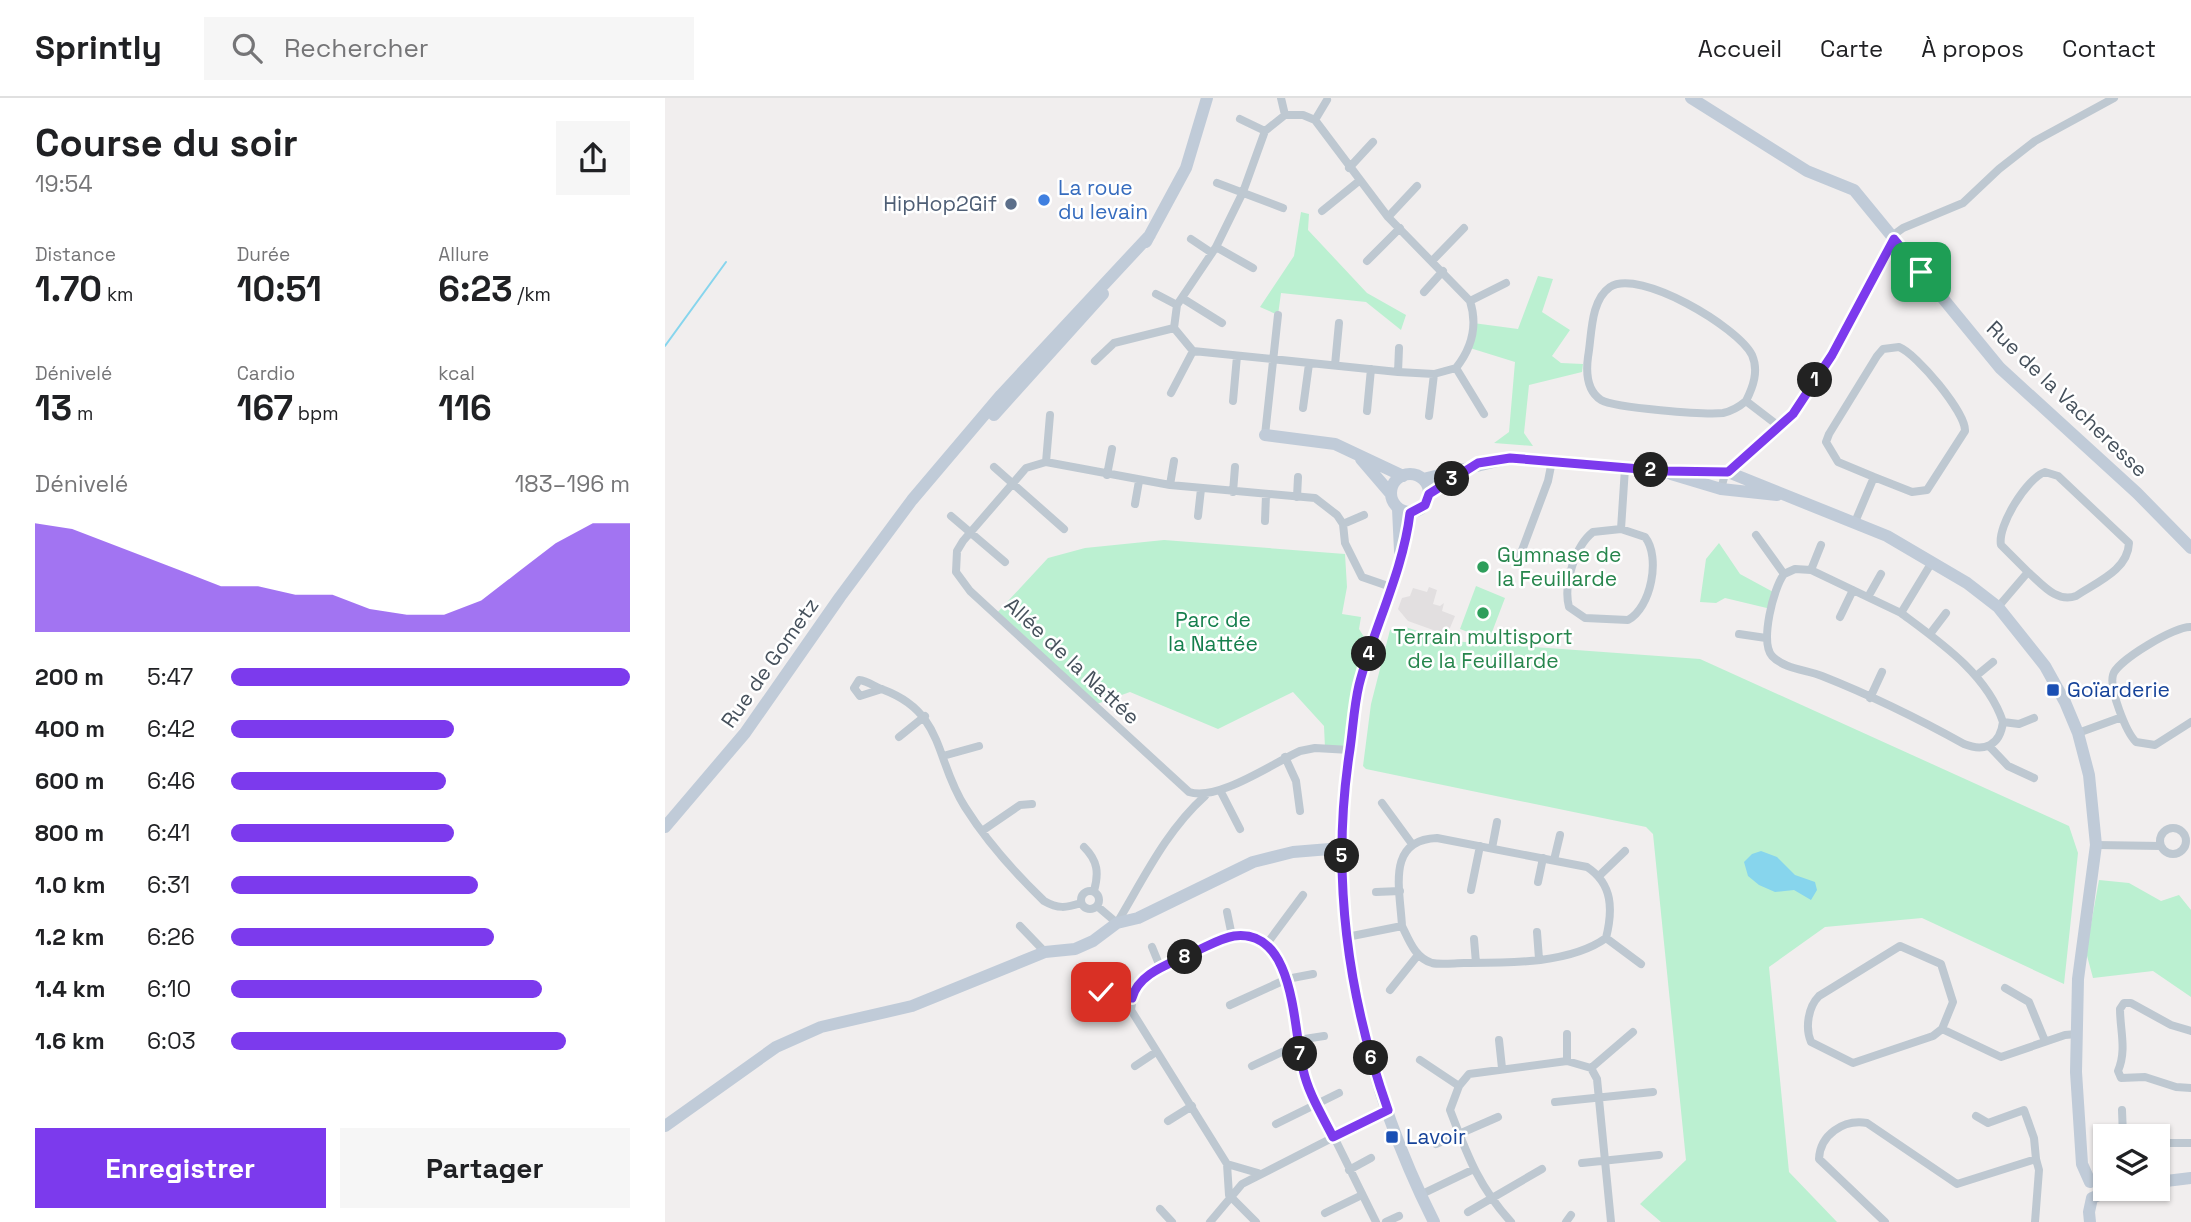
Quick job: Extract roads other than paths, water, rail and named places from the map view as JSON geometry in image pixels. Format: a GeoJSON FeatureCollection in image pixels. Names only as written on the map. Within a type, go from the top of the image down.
{"type":"FeatureCollection","features":[{"type":"Feature","properties":{"kind":"street","name":"Rue de Gometz"},"geometry":{"type":"LineString","coordinates":[[665,827],[745,733],[840,597],[972,429],[1054,343],[1150,234],[1185,168],[1207,98]]}},
{"type":"Feature","properties":{"kind":"street"},"geometry":{"type":"LineString","coordinates":[[1281,98],[1285,115]]}},
{"type":"Feature","properties":{"kind":"street","name":"Rue de la Vacheresse"},"geometry":{"type":"LineString","coordinates":[[1691,98],[1807,171],[1854,190],[2000,368],[2137,493],[2191,548]]}},
{"type":"Feature","properties":{"kind":"street"},"geometry":{"type":"LineString","coordinates":[[1721,489],[1728,472],[1793,414],[1832,355],[1893,237],[1903,228],[1963,203],[2035,141],[2115,98]]}},
{"type":"Feature","properties":{"kind":"street"},"geometry":{"type":"LineString","coordinates":[[1315,120],[1327,100]]}},
{"type":"Feature","properties":{"kind":"street"},"geometry":{"type":"LineString","coordinates":[[1285,115],[1315,120],[1388,217],[1443,271],[1470,301],[1473,310],[1470,348],[1455,368],[1434,374],[1273,361],[1193,351],[1174,328],[1179,302],[1214,250],[1243,192],[1265,131],[1285,115]]}},
{"type":"Feature","properties":{"kind":"street"},"geometry":{"type":"LineString","coordinates":[[1240,119],[1265,131]]}},
{"type":"Feature","properties":{"kind":"street"},"geometry":{"type":"LineString","coordinates":[[1349,168],[1373,142]]}},
{"type":"Feature","properties":{"kind":"street"},"geometry":{"type":"LineString","coordinates":[[1322,211],[1359,181]]}},
{"type":"Feature","properties":{"kind":"street"},"geometry":{"type":"LineString","coordinates":[[1217,183],[1283,208]]}},
{"type":"Feature","properties":{"kind":"street"},"geometry":{"type":"LineString","coordinates":[[1388,217],[1417,186]]}},
{"type":"Feature","properties":{"kind":"street"},"geometry":{"type":"LineString","coordinates":[[1367,261],[1400,228]]}},
{"type":"Feature","properties":{"kind":"street"},"geometry":{"type":"LineString","coordinates":[[1432,261],[1464,228]]}},
{"type":"Feature","properties":{"kind":"street"},"geometry":{"type":"LineString","coordinates":[[1191,239],[1253,268]]}},
{"type":"Feature","properties":{"kind":"street"},"geometry":{"type":"LineString","coordinates":[[1424,292],[1443,271]]}},
{"type":"Feature","properties":{"kind":"street"},"geometry":{"type":"LineString","coordinates":[[1470,301],[1506,283]]}},
{"type":"Feature","properties":{"kind":"street"},"geometry":{"type":"LineString","coordinates":[[1617,284],[1645,284],[1678,299],[1732,334],[1746,345],[1755,363],[1752,389],[1746,401],[1731,411],[1711,413],[1620,406],[1600,399],[1593,392],[1586,370],[1595,312],[1601,296],[1617,284]]}},
{"type":"Feature","properties":{"kind":"street"},"geometry":{"type":"LineString","coordinates":[[1156,294],[1222,323]]}},
{"type":"Feature","properties":{"kind":"street"},"geometry":{"type":"LineString","coordinates":[[1278,315],[1265,435],[1335,444],[1403,475],[1413,474],[1423,479],[1429,494]]}},
{"type":"Feature","properties":{"kind":"street"},"geometry":{"type":"LineString","coordinates":[[1335,365],[1339,323]]}},
{"type":"Feature","properties":{"kind":"street"},"geometry":{"type":"LineString","coordinates":[[1095,361],[1114,343],[1174,328]]}},
{"type":"Feature","properties":{"kind":"street"},"geometry":{"type":"LineString","coordinates":[[1899,347],[1913,356],[1963,416],[1965,432],[1927,490],[1912,492],[1874,477],[1838,462],[1828,450],[1826,442],[1877,356],[1883,349],[1899,347]]}},
{"type":"Feature","properties":{"kind":"street"},"geometry":{"type":"LineString","coordinates":[[1398,372],[1399,348]]}},
{"type":"Feature","properties":{"kind":"street"},"geometry":{"type":"LineString","coordinates":[[1171,393],[1193,351]]}},
{"type":"Feature","properties":{"kind":"street"},"geometry":{"type":"LineString","coordinates":[[1233,401],[1237,356]]}},
{"type":"Feature","properties":{"kind":"street"},"geometry":{"type":"LineString","coordinates":[[1303,408],[1309,364]]}},
{"type":"Feature","properties":{"kind":"street"},"geometry":{"type":"LineString","coordinates":[[1455,368],[1485,414]]}},
{"type":"Feature","properties":{"kind":"street"},"geometry":{"type":"LineString","coordinates":[[1367,411],[1371,369]]}},
{"type":"Feature","properties":{"kind":"street"},"geometry":{"type":"LineString","coordinates":[[1429,416],[1434,374]]}},
{"type":"Feature","properties":{"kind":"street"},"geometry":{"type":"LineString","coordinates":[[1746,401],[1780,427]]}},
{"type":"Feature","properties":{"kind":"street"},"geometry":{"type":"LineString","coordinates":[[1050,415],[1046,462],[1139,481],[1315,498],[1327,505],[1343,524],[1345,543],[1362,577],[1391,587]]}},
{"type":"Feature","properties":{"kind":"street"},"geometry":{"type":"LineString","coordinates":[[1107,475],[1112,449]]}},
{"type":"Feature","properties":{"kind":"street"},"geometry":{"type":"LineString","coordinates":[[1358,456],[1404,511],[1401,560],[1359,687],[1350,750],[1342,848],[1346,937],[1356,999],[1388,1110],[1434,1222]]}},
{"type":"Feature","properties":{"kind":"street"},"geometry":{"type":"LineString","coordinates":[[1423,479],[1478,463],[1510,458],[1664,471],[1728,472],[1855,522],[1933,562],[1998,607],[2045,666],[2078,733],[2089,775],[2096,845],[2078,979],[2077,1034],[2082,1164],[2093,1181]]}},
{"type":"Feature","properties":{"kind":"street"},"geometry":{"type":"LineString","coordinates":[[1744,460],[1746,478]]}},
{"type":"Feature","properties":{"kind":"street"},"geometry":{"type":"LineString","coordinates":[[1170,485],[1174,461]]}},
{"type":"Feature","properties":{"kind":"street"},"geometry":{"type":"LineString","coordinates":[[1518,561],[1548,481],[1552,461]]}},
{"type":"Feature","properties":{"kind":"street","name":"Allée de la Nattée"},"geometry":{"type":"LineString","coordinates":[[1046,462],[1026,468],[970,532],[957,551],[956,572],[961,582],[1181,786],[1189,792],[1205,796]]}},
{"type":"Feature","properties":{"kind":"street"},"geometry":{"type":"LineString","coordinates":[[1404,511],[1425,505],[1429,494],[1478,463]]}},
{"type":"Feature","properties":{"kind":"street"},"geometry":{"type":"LineString","coordinates":[[994,467],[1064,529]]}},
{"type":"Feature","properties":{"kind":"street"},"geometry":{"type":"LineString","coordinates":[[1233,492],[1235,467]]}},
{"type":"Feature","properties":{"kind":"street"},"geometry":{"type":"LineString","coordinates":[[1621,530],[1625,468]]}},
{"type":"Feature","properties":{"kind":"street"},"geometry":{"type":"LineString","coordinates":[[1664,471],[1721,489],[1787,496]]}},
{"type":"Feature","properties":{"kind":"street"},"geometry":{"type":"LineString","coordinates":[[2045,472],[2058,475],[2129,544],[2122,566],[2069,598],[2054,594],[2028,572],[2001,545],[2000,531],[2031,480],[2045,472]]}},
{"type":"Feature","properties":{"kind":"street"},"geometry":{"type":"LineString","coordinates":[[1391,494],[1394,483],[1403,475]]}},
{"type":"Feature","properties":{"kind":"street"},"geometry":{"type":"LineString","coordinates":[[1297,497],[1298,477]]}},
{"type":"Feature","properties":{"kind":"street"},"geometry":{"type":"LineString","coordinates":[[1855,522],[1874,477]]}},
{"type":"Feature","properties":{"kind":"street"},"geometry":{"type":"LineString","coordinates":[[1135,504],[1139,481]]}},
{"type":"Feature","properties":{"kind":"street"},"geometry":{"type":"LineString","coordinates":[[1198,516],[1201,489]]}},
{"type":"Feature","properties":{"kind":"street"},"geometry":{"type":"LineString","coordinates":[[1265,521],[1266,495]]}},
{"type":"Feature","properties":{"kind":"street"},"geometry":{"type":"LineString","coordinates":[[1343,524],[1364,515]]}},
{"type":"Feature","properties":{"kind":"street"},"geometry":{"type":"LineString","coordinates":[[951,516],[1005,562]]}},
{"type":"Feature","properties":{"kind":"street"},"geometry":{"type":"LineString","coordinates":[[1621,530],[1645,537],[1651,547],[1653,559],[1644,606],[1628,620],[1585,618],[1569,607],[1566,590],[1583,543],[1593,532],[1621,530]]}},
{"type":"Feature","properties":{"kind":"street"},"geometry":{"type":"LineString","coordinates":[[1756,535],[1784,574]]}},
{"type":"Feature","properties":{"kind":"street"},"geometry":{"type":"LineString","coordinates":[[1811,570],[1821,545]]}},
{"type":"Feature","properties":{"kind":"street"},"geometry":{"type":"LineString","coordinates":[[1901,613],[1933,562]]}},
{"type":"Feature","properties":{"kind":"street"},"geometry":{"type":"LineString","coordinates":[[1795,569],[1811,570],[1901,613],[1976,676],[2003,722],[2000,736],[1990,747],[1982,749],[1964,744],[1821,675],[1778,662],[1769,652],[1766,638],[1773,600],[1784,574],[1795,569]]}},
{"type":"Feature","properties":{"kind":"street"},"geometry":{"type":"LineString","coordinates":[[1998,607],[2028,572]]}},
{"type":"Feature","properties":{"kind":"street"},"geometry":{"type":"LineString","coordinates":[[1868,597],[1881,574]]}},
{"type":"Feature","properties":{"kind":"street"},"geometry":{"type":"LineString","coordinates":[[1840,617],[1853,590]]}},
{"type":"Feature","properties":{"kind":"street"},"geometry":{"type":"LineString","coordinates":[[1930,635],[1945,613]]}},
{"type":"Feature","properties":{"kind":"street"},"geometry":{"type":"LineString","coordinates":[[2191,627],[2179,627],[2116,667],[2112,679],[2122,717],[2136,742],[2151,747],[2191,722]]}},
{"type":"Feature","properties":{"kind":"street"},"geometry":{"type":"LineString","coordinates":[[1739,634],[1766,638]]}},
{"type":"Feature","properties":{"kind":"street"},"geometry":{"type":"LineString","coordinates":[[1976,676],[1993,662]]}},
{"type":"Feature","properties":{"kind":"street"},"geometry":{"type":"LineString","coordinates":[[1870,698],[1882,673]]}},
{"type":"Feature","properties":{"kind":"street"},"geometry":{"type":"LineString","coordinates":[[882,689],[895,693],[925,716],[936,735],[952,783],[982,831],[1044,901],[1055,907],[1066,908],[1081,902],[1085,891],[1094,891]]}},
{"type":"Feature","properties":{"kind":"street"},"geometry":{"type":"LineString","coordinates":[[899,737],[925,716]]}},
{"type":"Feature","properties":{"kind":"street"},"geometry":{"type":"LineString","coordinates":[[2078,733],[2122,717]]}},
{"type":"Feature","properties":{"kind":"street"},"geometry":{"type":"LineString","coordinates":[[2003,722],[2019,724],[2034,718]]}},
{"type":"Feature","properties":{"kind":"street"},"geometry":{"type":"LineString","coordinates":[[943,756],[979,746]]}},
{"type":"Feature","properties":{"kind":"street"},"geometry":{"type":"LineString","coordinates":[[1990,747],[2008,766],[2034,778]]}},
{"type":"Feature","properties":{"kind":"street"},"geometry":{"type":"LineString","coordinates":[[1117,923],[1160,848],[1184,815],[1205,796],[1285,757],[1314,748],[1350,750]]}},
{"type":"Feature","properties":{"kind":"street"},"geometry":{"type":"LineString","coordinates":[[1285,757],[1296,781],[1300,811]]}},
{"type":"Feature","properties":{"kind":"street"},"geometry":{"type":"LineString","coordinates":[[1220,790],[1240,829]]}},
{"type":"Feature","properties":{"kind":"street"},"geometry":{"type":"LineString","coordinates":[[1383,803],[1412,844]]}},
{"type":"Feature","properties":{"kind":"street"},"geometry":{"type":"LineString","coordinates":[[982,831],[1020,805],[1032,804]]}},
{"type":"Feature","properties":{"kind":"street"},"geometry":{"type":"LineString","coordinates":[[1492,848],[1497,822]]}},
{"type":"Feature","properties":{"kind":"street"},"geometry":{"type":"LineString","coordinates":[[1554,860],[1560,835]]}},
{"type":"Feature","properties":{"kind":"street"},"geometry":{"type":"LineString","coordinates":[[1437,838],[1480,846],[1587,867],[1600,875],[1608,889],[1611,919],[1606,938],[1592,948],[1539,959],[1432,963],[1417,955],[1402,926],[1399,874],[1404,852],[1420,839],[1437,838]]}},
{"type":"Feature","properties":{"kind":"street"},"geometry":{"type":"LineString","coordinates":[[2096,845],[2161,846]]}},
{"type":"Feature","properties":{"kind":"street"},"geometry":{"type":"LineString","coordinates":[[1471,890],[1480,846]]}},
{"type":"Feature","properties":{"kind":"street"},"geometry":{"type":"LineString","coordinates":[[1084,847],[1093,856],[1097,867],[1094,891],[1099,898],[1097,906]]}},
{"type":"Feature","properties":{"kind":"street"},"geometry":{"type":"LineString","coordinates":[[665,1126],[776,1047],[821,1027],[912,1006],[1051,952],[1081,947],[1117,923],[1138,918],[1253,862],[1293,852],[1342,848]]}},
{"type":"Feature","properties":{"kind":"street"},"geometry":{"type":"LineString","coordinates":[[1600,875],[1625,851]]}},
{"type":"Feature","properties":{"kind":"street"},"geometry":{"type":"LineString","coordinates":[[1538,882],[1543,858]]}},
{"type":"Feature","properties":{"kind":"street"},"geometry":{"type":"LineString","coordinates":[[1376,892],[1400,891]]}},
{"type":"Feature","properties":{"kind":"street"},"geometry":{"type":"LineString","coordinates":[[1266,944],[1303,895]]}},
{"type":"Feature","properties":{"kind":"street"},"geometry":{"type":"LineString","coordinates":[[1081,902],[1088,909],[1097,906]]}},
{"type":"Feature","properties":{"kind":"street"},"geometry":{"type":"LineString","coordinates":[[1097,906],[1117,923]]}},
{"type":"Feature","properties":{"kind":"street"},"geometry":{"type":"LineString","coordinates":[[1227,912],[1232,936]]}},
{"type":"Feature","properties":{"kind":"street"},"geometry":{"type":"LineString","coordinates":[[1020,926],[1051,952]]}},
{"type":"Feature","properties":{"kind":"street"},"geometry":{"type":"LineString","coordinates":[[1346,937],[1402,926]]}},
{"type":"Feature","properties":{"kind":"street"},"geometry":{"type":"LineString","coordinates":[[1537,932],[1539,959]]}},
{"type":"Feature","properties":{"kind":"street"},"geometry":{"type":"LineString","coordinates":[[1210,1222],[1223,1210],[1229,1195],[1227,1164],[1131,1010],[1132,998],[1140,980],[1232,936],[1266,944],[1282,965],[1287,979],[1303,1070],[1316,1103],[1376,1222]]}},
{"type":"Feature","properties":{"kind":"street"},"geometry":{"type":"LineString","coordinates":[[1606,938],[1641,964]]}},
{"type":"Feature","properties":{"kind":"street"},"geometry":{"type":"LineString","coordinates":[[1474,939],[1476,963]]}},
{"type":"Feature","properties":{"kind":"street"},"geometry":{"type":"LineString","coordinates":[[1900,946],[1941,964],[1953,1002],[1942,1029],[1933,1036],[1853,1063],[1811,1042],[1807,1032],[1814,1002],[1819,996],[1900,946]]}},
{"type":"Feature","properties":{"kind":"street"},"geometry":{"type":"LineString","coordinates":[[1152,947],[1161,968]]}},
{"type":"Feature","properties":{"kind":"street"},"geometry":{"type":"LineString","coordinates":[[1390,990],[1417,955]]}},
{"type":"Feature","properties":{"kind":"street"},"geometry":{"type":"LineString","coordinates":[[1230,1005],[1287,979],[1313,974]]}},
{"type":"Feature","properties":{"kind":"street"},"geometry":{"type":"LineString","coordinates":[[2005,988],[2029,1002],[2045,1041]]}},
{"type":"Feature","properties":{"kind":"street"},"geometry":{"type":"LineString","coordinates":[[1101,992],[1132,998]]}},
{"type":"Feature","properties":{"kind":"street"},"geometry":{"type":"LineString","coordinates":[[2191,1031],[2171,1025],[2131,1003],[2124,1003],[2120,1009],[2123,1023],[2123,1059],[2118,1072],[2121,1078],[2145,1077],[2176,1087],[2191,1088]]}},
{"type":"Feature","properties":{"kind":"street"},"geometry":{"type":"LineString","coordinates":[[1942,1029],[2001,1057],[2045,1041],[2077,1034]]}},
{"type":"Feature","properties":{"kind":"street"},"geometry":{"type":"LineString","coordinates":[[1591,1068],[1633,1032]]}},
{"type":"Feature","properties":{"kind":"street"},"geometry":{"type":"LineString","coordinates":[[1567,1034],[1567,1061]]}},
{"type":"Feature","properties":{"kind":"street"},"geometry":{"type":"LineString","coordinates":[[1252,1066],[1299,1042],[1324,1036]]}},
{"type":"Feature","properties":{"kind":"street"},"geometry":{"type":"LineString","coordinates":[[1499,1040],[1502,1068]]}},
{"type":"Feature","properties":{"kind":"street"},"geometry":{"type":"LineString","coordinates":[[1135,1066],[1156,1052]]}},
{"type":"Feature","properties":{"kind":"street"},"geometry":{"type":"LineString","coordinates":[[1420,1060],[1459,1086]]}},
{"type":"Feature","properties":{"kind":"street"},"geometry":{"type":"LineString","coordinates":[[1511,1222],[1490,1199],[1472,1170],[1450,1110],[1459,1086],[1469,1074],[1567,1061],[1591,1068],[1597,1079],[1611,1222]]}},
{"type":"Feature","properties":{"kind":"street"},"geometry":{"type":"LineString","coordinates":[[1555,1102],[1653,1092]]}},
{"type":"Feature","properties":{"kind":"street"},"geometry":{"type":"LineString","coordinates":[[1276,1124],[1339,1093]]}},
{"type":"Feature","properties":{"kind":"street"},"geometry":{"type":"LineString","coordinates":[[1168,1121],[1192,1106]]}},
{"type":"Feature","properties":{"kind":"street"},"geometry":{"type":"LineString","coordinates":[[1229,1195],[1258,1173],[1388,1110]]}},
{"type":"Feature","properties":{"kind":"street"},"geometry":{"type":"LineString","coordinates":[[1976,1116],[1988,1123],[2024,1110],[2034,1138],[2039,1171],[2035,1222]]}},
{"type":"Feature","properties":{"kind":"street"},"geometry":{"type":"LineString","coordinates":[[2122,1110],[2123,1124]]}},
{"type":"Feature","properties":{"kind":"street"},"geometry":{"type":"LineString","coordinates":[[1436,1144],[1498,1117]]}},
{"type":"Feature","properties":{"kind":"street"},"geometry":{"type":"LineString","coordinates":[[1885,1222],[1819,1159],[1819,1147],[1831,1131],[1860,1122],[1867,1124],[1957,1184],[2036,1159]]}},
{"type":"Feature","properties":{"kind":"street"},"geometry":{"type":"LineString","coordinates":[[2170,1143],[2191,1143]]}},
{"type":"Feature","properties":{"kind":"street"},"geometry":{"type":"LineString","coordinates":[[1582,1163],[1659,1155]]}},
{"type":"Feature","properties":{"kind":"street"},"geometry":{"type":"LineString","coordinates":[[1349,1170],[1371,1158]]}},
{"type":"Feature","properties":{"kind":"street"},"geometry":{"type":"LineString","coordinates":[[1227,1164],[1258,1173]]}},
{"type":"Feature","properties":{"kind":"street"},"geometry":{"type":"LineString","coordinates":[[1468,1212],[1542,1169]]}},
{"type":"Feature","properties":{"kind":"street"},"geometry":{"type":"LineString","coordinates":[[1422,1194],[1472,1170]]}},
{"type":"Feature","properties":{"kind":"street"},"geometry":{"type":"LineString","coordinates":[[2170,1181],[2191,1178]]}},
{"type":"Feature","properties":{"kind":"street"},"geometry":{"type":"LineString","coordinates":[[1229,1195],[1256,1222]]}},
{"type":"Feature","properties":{"kind":"street"},"geometry":{"type":"LineString","coordinates":[[1325,1213],[1362,1195]]}},
{"type":"Feature","properties":{"kind":"street"},"geometry":{"type":"LineString","coordinates":[[2090,1222],[2095,1201]]}},
{"type":"Feature","properties":{"kind":"street"},"geometry":{"type":"LineString","coordinates":[[1160,1209],[1172,1222]]}},
{"type":"Feature","properties":{"kind":"street"},"geometry":{"type":"LineString","coordinates":[[1386,1222],[1399,1216]]}},
{"type":"Feature","properties":{"kind":"water"},"geometry":{"type":"Polygon","coordinates":[[[1761,851],[1777,857],[1795,875],[1815,882],[1817,890],[1811,900],[1794,890],[1775,892],[1759,885],[1748,876],[1744,862],[1752,854],[1761,851]]]}},
{"type":"Feature","properties":{"kind":"waterway"},"geometry":{"type":"LineString","coordinates":[[665,346],[726,262]]}},
{"type":"Feature","properties":{"kind":"place","name":"La roue du levain"},"geometry":{"type":"Point","coordinates":[1044,200]}},
{"type":"Feature","properties":{"kind":"place","name":"HipHop2Gif"},"geometry":{"type":"Point","coordinates":[1011,204]}},
{"type":"Feature","properties":{"kind":"place","name":"Gymnase de la Feuillarde"},"geometry":{"type":"Point","coordinates":[1483,567]}},
{"type":"Feature","properties":{"kind":"place","name":"Terrain multisport de la Feuillarde"},"geometry":{"type":"Point","coordinates":[1483,613]}},
{"type":"Feature","properties":{"kind":"place","name":"Goïarderie"},"geometry":{"type":"Point","coordinates":[2053,690]}},
{"type":"Feature","properties":{"kind":"place","name":"Lavoir"},"geometry":{"type":"Point","coordinates":[1392,1137]}},
{"type":"Feature","properties":{"kind":"park label","name":"Parc de la Nattée"},"geometry":{"type":"Point","coordinates":[1213,632]}}]}
